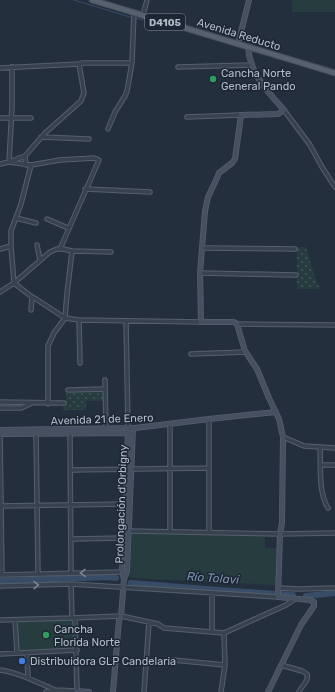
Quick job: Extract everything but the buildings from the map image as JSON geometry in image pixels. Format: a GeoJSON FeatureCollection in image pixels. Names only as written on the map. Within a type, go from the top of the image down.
{"type":"FeatureCollection","features":[{"type":"Feature","properties":{"kind":"main road","name":"Avenida Reducto"},"geometry":{"type":"LineString","coordinates":[[92,0],[335,73]]}},
{"type":"Feature","properties":{"kind":"main road"},"geometry":{"type":"LineString","coordinates":[[238,44],[249,0]]}},
{"type":"Feature","properties":{"kind":"main road"},"geometry":{"type":"LineString","coordinates":[[248,47],[251,65],[257,78],[284,110],[278,114],[241,115],[235,159],[219,173],[211,188],[205,211],[200,273],[201,322],[234,322],[237,324],[246,352],[257,369],[279,419],[283,437],[282,523],[280,534],[278,597],[310,600],[314,602],[314,606],[301,625],[268,692]]}},
{"type":"Feature","properties":{"kind":"main road","name":"Avenida 21 de Enero"},"geometry":{"type":"LineString","coordinates":[[0,434],[70,431],[130,431],[170,424],[276,412]]}},
{"type":"Feature","properties":{"kind":"main road","name":"Avenida 21 de Enero"},"geometry":{"type":"LineString","coordinates":[[70,431],[106,428],[130,431]]}},
{"type":"Feature","properties":{"kind":"main road","name":"Avenida 21 de Enero"},"geometry":{"type":"LineString","coordinates":[[0,430],[36,432]]}},
{"type":"Feature","properties":{"kind":"main road","name":"Prolongación d'Orbigny"},"geometry":{"type":"LineString","coordinates":[[113,692],[119,620],[121,616],[124,587],[122,572],[124,538],[127,531],[130,431]]}},
{"type":"Feature","properties":{"kind":"main road","name":"Prolongación d'Orbigny"},"geometry":{"type":"LineString","coordinates":[[124,579],[127,572],[126,504],[130,469]]}},
{"type":"Feature","properties":{"kind":"main road"},"geometry":{"type":"LineString","coordinates":[[77,692],[89,692]]}},
{"type":"Feature","properties":{"kind":"street"},"geometry":{"type":"LineString","coordinates":[[143,16],[147,0]]}},
{"type":"Feature","properties":{"kind":"street"},"geometry":{"type":"LineString","coordinates":[[108,129],[115,112],[125,96],[132,63],[134,12]]}},
{"type":"Feature","properties":{"kind":"street"},"geometry":{"type":"LineString","coordinates":[[0,68],[82,63],[132,63]]}},
{"type":"Feature","properties":{"kind":"street"},"geometry":{"type":"LineString","coordinates":[[0,164],[25,156],[41,137],[81,101],[84,93],[78,64]]}},
{"type":"Feature","properties":{"kind":"street"},"geometry":{"type":"LineString","coordinates":[[178,67],[251,65]]}},
{"type":"Feature","properties":{"kind":"street"},"geometry":{"type":"LineString","coordinates":[[9,162],[12,118],[12,67]]}},
{"type":"Feature","properties":{"kind":"street"},"geometry":{"type":"LineString","coordinates":[[284,110],[310,144],[335,187]]}},
{"type":"Feature","properties":{"kind":"street"},"geometry":{"type":"LineString","coordinates":[[187,117],[241,115]]}},
{"type":"Feature","properties":{"kind":"street"},"geometry":{"type":"LineString","coordinates":[[0,118],[30,118]]}},
{"type":"Feature","properties":{"kind":"street"},"geometry":{"type":"LineString","coordinates":[[41,137],[88,139]]}},
{"type":"Feature","properties":{"kind":"street"},"geometry":{"type":"LineString","coordinates":[[25,156],[29,165],[21,204],[11,232],[14,283],[32,298],[36,299],[65,318],[78,320],[201,322]]}},
{"type":"Feature","properties":{"kind":"street"},"geometry":{"type":"LineString","coordinates":[[9,162],[29,165],[60,160],[94,158],[98,160],[60,249]]}},
{"type":"Feature","properties":{"kind":"street"},"geometry":{"type":"LineString","coordinates":[[86,190],[150,192]]}},
{"type":"Feature","properties":{"kind":"street"},"geometry":{"type":"LineString","coordinates":[[16,218],[36,223]]}},
{"type":"Feature","properties":{"kind":"street"},"geometry":{"type":"LineString","coordinates":[[47,219],[68,228]]}},
{"type":"Feature","properties":{"kind":"street"},"geometry":{"type":"LineString","coordinates":[[37,244],[40,260]]}},
{"type":"Feature","properties":{"kind":"street"},"geometry":{"type":"LineString","coordinates":[[0,249],[11,246]]}},
{"type":"Feature","properties":{"kind":"street"},"geometry":{"type":"LineString","coordinates":[[202,248],[295,249]]}},
{"type":"Feature","properties":{"kind":"street"},"geometry":{"type":"LineString","coordinates":[[0,292],[14,283],[50,252],[57,249],[111,252]]}},
{"type":"Feature","properties":{"kind":"street"},"geometry":{"type":"LineString","coordinates":[[48,404],[48,346],[54,333],[65,318],[72,251]]}},
{"type":"Feature","properties":{"kind":"street"},"geometry":{"type":"LineString","coordinates":[[200,273],[296,275]]}},
{"type":"Feature","properties":{"kind":"street"},"geometry":{"type":"LineString","coordinates":[[31,310],[32,298]]}},
{"type":"Feature","properties":{"kind":"street"},"geometry":{"type":"LineString","coordinates":[[78,320],[80,363]]}},
{"type":"Feature","properties":{"kind":"street"},"geometry":{"type":"LineString","coordinates":[[126,321],[130,431]]}},
{"type":"Feature","properties":{"kind":"street"},"geometry":{"type":"LineString","coordinates":[[237,324],[335,325]]}},
{"type":"Feature","properties":{"kind":"street"},"geometry":{"type":"LineString","coordinates":[[191,354],[246,352]]}},
{"type":"Feature","properties":{"kind":"street"},"geometry":{"type":"LineString","coordinates":[[105,380],[106,428]]}},
{"type":"Feature","properties":{"kind":"street"},"geometry":{"type":"LineString","coordinates":[[68,390],[106,389]]}},
{"type":"Feature","properties":{"kind":"street"},"geometry":{"type":"LineString","coordinates":[[0,402],[48,404],[64,403]]}},
{"type":"Feature","properties":{"kind":"street"},"geometry":{"type":"LineString","coordinates":[[0,408],[21,408],[32,403]]}},
{"type":"Feature","properties":{"kind":"street"},"geometry":{"type":"LineString","coordinates":[[209,419],[209,532]]}},
{"type":"Feature","properties":{"kind":"street"},"geometry":{"type":"LineString","coordinates":[[170,424],[170,532]]}},
{"type":"Feature","properties":{"kind":"street"},"geometry":{"type":"LineString","coordinates":[[0,430],[1,575],[122,572]]}},
{"type":"Feature","properties":{"kind":"street"},"geometry":{"type":"LineString","coordinates":[[70,431],[71,573]]}},
{"type":"Feature","properties":{"kind":"street"},"geometry":{"type":"LineString","coordinates":[[36,432],[38,574]]}},
{"type":"Feature","properties":{"kind":"street"},"geometry":{"type":"LineString","coordinates":[[283,437],[304,446],[335,448]]}},
{"type":"Feature","properties":{"kind":"street"},"geometry":{"type":"LineString","coordinates":[[320,447],[322,494],[324,502],[328,508]]}},
{"type":"Feature","properties":{"kind":"street"},"geometry":{"type":"LineString","coordinates":[[321,465],[335,465]]}},
{"type":"Feature","properties":{"kind":"street"},"geometry":{"type":"LineString","coordinates":[[71,470],[208,468]]}},
{"type":"Feature","properties":{"kind":"street"},"geometry":{"type":"LineString","coordinates":[[1,506],[126,504]]}},
{"type":"Feature","properties":{"kind":"street"},"geometry":{"type":"LineString","coordinates":[[127,531],[280,534],[335,533]]}},
{"type":"Feature","properties":{"kind":"street"},"geometry":{"type":"LineString","coordinates":[[71,539],[124,538]]}},
{"type":"Feature","properties":{"kind":"street"},"geometry":{"type":"LineString","coordinates":[[46,692],[55,690],[77,692],[77,650],[71,584]]}},
{"type":"Feature","properties":{"kind":"street"},"geometry":{"type":"LineString","coordinates":[[0,586],[71,584],[278,597]]}},
{"type":"Feature","properties":{"kind":"street"},"geometry":{"type":"LineString","coordinates":[[279,588],[335,588]]}},
{"type":"Feature","properties":{"kind":"street"},"geometry":{"type":"LineString","coordinates":[[0,620],[121,616],[158,624],[164,628],[224,633],[297,599],[298,589]]}},
{"type":"Feature","properties":{"kind":"street"},"geometry":{"type":"LineString","coordinates":[[212,593],[212,632]]}},
{"type":"Feature","properties":{"kind":"street"},"geometry":{"type":"LineString","coordinates":[[15,620],[16,653]]}},
{"type":"Feature","properties":{"kind":"street"},"geometry":{"type":"LineString","coordinates":[[144,692],[150,622]]}},
{"type":"Feature","properties":{"kind":"street"},"geometry":{"type":"LineString","coordinates":[[221,692],[225,665],[224,633]]}},
{"type":"Feature","properties":{"kind":"street"},"geometry":{"type":"LineString","coordinates":[[0,654],[77,650]]}},
{"type":"Feature","properties":{"kind":"street"},"geometry":{"type":"LineString","coordinates":[[27,653],[28,678]]}},
{"type":"Feature","properties":{"kind":"street"},"geometry":{"type":"LineString","coordinates":[[173,660],[225,665]]}},
{"type":"Feature","properties":{"kind":"street"},"geometry":{"type":"LineString","coordinates":[[281,665],[307,674],[308,678],[299,692]]}},
{"type":"Feature","properties":{"kind":"street"},"geometry":{"type":"LineString","coordinates":[[0,670],[28,678],[55,690]]}},
{"type":"Feature","properties":{"kind":"green space"},"geometry":{"type":"Polygon","coordinates":[[[292,0],[335,0],[335,12],[292,12],[292,0]]]}},
{"type":"Feature","properties":{"kind":"green space"},"geometry":{"type":"Polygon","coordinates":[[[297,247],[306,247],[315,278],[320,289],[297,289],[297,247]]]}},
{"type":"Feature","properties":{"kind":"green space"},"geometry":{"type":"Polygon","coordinates":[[[66,392],[103,392],[103,401],[86,401],[86,410],[63,410],[63,405],[66,405],[66,392]]]}},
{"type":"Feature","properties":{"kind":"green space"},"geometry":{"type":"Polygon","coordinates":[[[132,534],[265,535],[265,548],[276,548],[276,585],[130,578],[132,534]]]}},
{"type":"Feature","properties":{"kind":"green space","name":"Cancha Florida Norte"},"geometry":{"type":"Polygon","coordinates":[[[73,620],[74,649],[18,651],[17,622],[73,620]]]}},
{"type":"Feature","properties":{"kind":"waterway"},"geometry":{"type":"LineString","coordinates":[[74,0],[130,17]]}},
{"type":"Feature","properties":{"kind":"waterway"},"geometry":{"type":"LineString","coordinates":[[135,18],[143,20]]}},
{"type":"Feature","properties":{"kind":"waterway"},"geometry":{"type":"LineString","coordinates":[[147,22],[174,29]]}},
{"type":"Feature","properties":{"kind":"waterway","name":"Río Tolavi"},"geometry":{"type":"LineString","coordinates":[[0,581],[116,578]]}},
{"type":"Feature","properties":{"kind":"waterway","name":"Río Tolavi"},"geometry":{"type":"LineString","coordinates":[[131,583],[293,595]]}},
{"type":"Feature","properties":{"kind":"waterway","name":"Río Tolavi"},"geometry":{"type":"LineString","coordinates":[[306,596],[335,593]]}},
{"type":"Feature","properties":{"kind":"place","name":"Cancha Norte General Pando"},"geometry":{"type":"Point","coordinates":[213,79]}},
{"type":"Feature","properties":{"kind":"place","name":"Cancha Florida Norte"},"geometry":{"type":"Point","coordinates":[46,635]}},
{"type":"Feature","properties":{"kind":"place","name":"Distribuidora GLP Candelaria"},"geometry":{"type":"Point","coordinates":[22,661]}}]}
